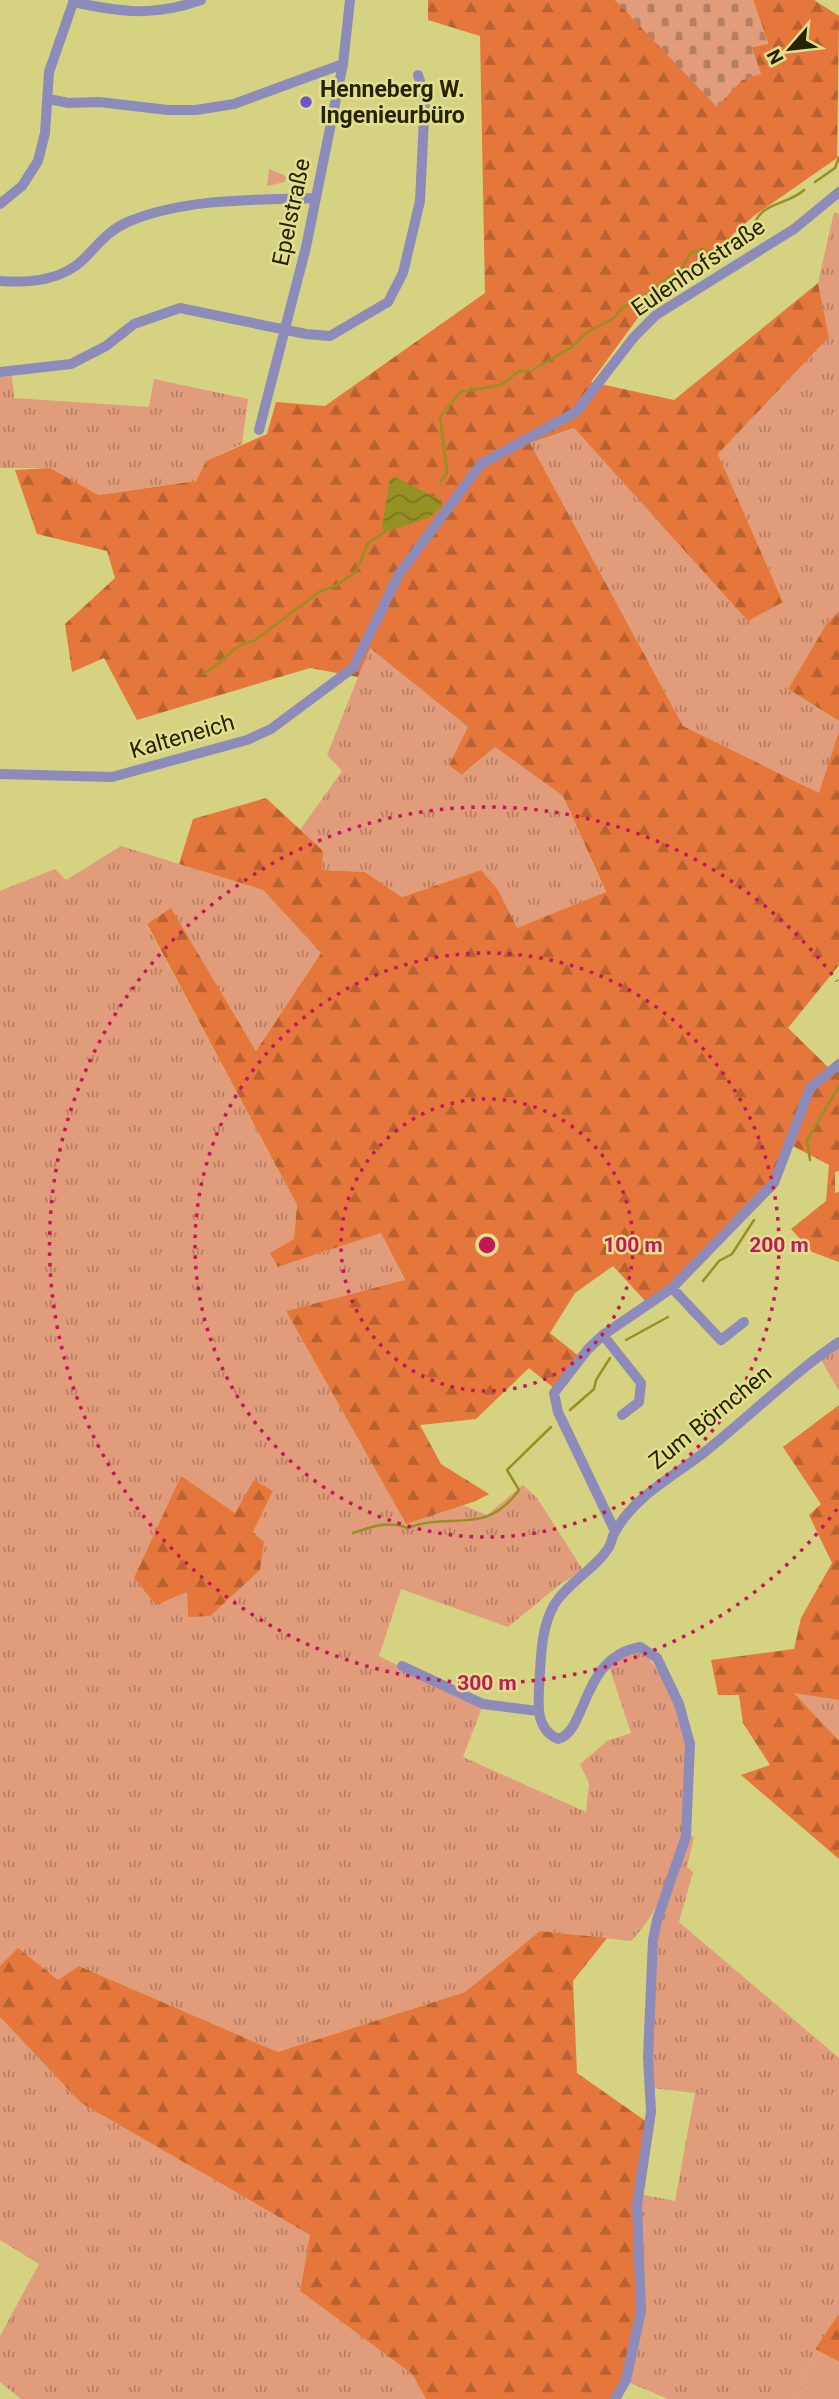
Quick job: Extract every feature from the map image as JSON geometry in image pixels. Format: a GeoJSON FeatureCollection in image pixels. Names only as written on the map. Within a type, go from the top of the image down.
{"type":"FeatureCollection","features":[{"type":"Feature","properties":{"kind":"street"},"geometry":{"type":"LineString","coordinates":[[0,204],[22,186],[38,161],[49,99],[49,72],[73,1],[145,13],[176,9],[201,0]]}},
{"type":"Feature","properties":{"kind":"street","name":"Epelstraße"},"geometry":{"type":"LineString","coordinates":[[259,430],[286,329],[315,198],[343,64],[350,0]]}},
{"type":"Feature","properties":{"kind":"street"},"geometry":{"type":"LineString","coordinates":[[49,99],[68,103],[99,102],[169,110],[196,110],[234,104],[343,64]]}},
{"type":"Feature","properties":{"kind":"street"},"geometry":{"type":"LineString","coordinates":[[0,372],[71,364],[106,346],[134,324],[180,308],[330,336],[388,302],[403,273],[420,201],[425,97],[418,75]]}},
{"type":"Feature","properties":{"kind":"street","name":"Eulenhofstraße"},"geometry":{"type":"LineString","coordinates":[[354,668],[399,574],[481,464],[576,412],[634,337],[656,315],[794,229],[839,192]]}},
{"type":"Feature","properties":{"kind":"street"},"geometry":{"type":"LineString","coordinates":[[0,281],[31,283],[59,275],[83,261],[102,238],[127,222],[159,211],[253,200],[315,198]]}},
{"type":"Feature","properties":{"kind":"street","name":"Kalteneich"},"geometry":{"type":"LineString","coordinates":[[0,774],[112,777],[247,740],[271,729],[354,668]]}},
{"type":"Feature","properties":{"kind":"street"},"geometry":{"type":"LineString","coordinates":[[615,1531],[558,1412],[554,1393],[603,1335],[671,1288],[779,1177],[798,1114],[810,1088],[839,1064]]}},
{"type":"Feature","properties":{"kind":"street"},"geometry":{"type":"LineString","coordinates":[[671,1288],[721,1340],[744,1322]]}},
{"type":"Feature","properties":{"kind":"street"},"geometry":{"type":"LineString","coordinates":[[603,1335],[641,1383],[639,1402],[622,1415]]}},
{"type":"Feature","properties":{"kind":"street","name":"Zum Börnchen"},"geometry":{"type":"LineString","coordinates":[[538,1712],[542,1646],[546,1624],[554,1605],[609,1547],[615,1531],[651,1492],[705,1452],[839,1342]]}},
{"type":"Feature","properties":{"kind":"street"},"geometry":{"type":"LineString","coordinates":[[402,1666],[483,1704],[538,1712],[544,1728],[558,1739],[566,1737],[572,1731],[592,1681],[610,1662],[628,1649],[640,1647],[657,1658],[679,1704],[690,1744],[686,1836],[657,1920],[653,1940],[648,2057],[651,2112],[637,2205],[641,2311],[626,2380],[615,2399]]}},
{"type":"Feature","properties":{"kind":"green space"},"geometry":{"type":"Polygon","coordinates":[[[428,0],[615,0],[630,14],[752,47],[768,43],[753,0],[814,0],[839,16],[837,158],[755,215],[637,319],[591,382],[674,400],[818,283],[829,337],[718,454],[783,602],[748,621],[574,428],[530,443],[683,726],[819,793],[839,731],[839,965],[788,1028],[829,1068],[839,1061],[839,1171],[835,1172],[835,1193],[839,1192],[839,1262],[812,1252],[791,1229],[826,1201],[829,1165],[791,1145],[778,1176],[670,1287],[647,1303],[613,1266],[575,1293],[550,1333],[580,1357],[555,1389],[529,1368],[476,1419],[420,1425],[441,1464],[489,1494],[476,1501],[406,1524],[286,1311],[405,1280],[381,1233],[278,1267],[270,1253],[294,1239],[297,1205],[147,924],[171,908],[256,1051],[321,953],[263,890],[179,864],[193,819],[266,798],[323,851],[322,870],[365,872],[402,897],[481,870],[498,890],[517,928],[606,892],[563,796],[495,747],[462,775],[449,765],[468,727],[370,648],[358,677],[310,668],[137,720],[104,658],[72,672],[65,624],[115,578],[107,551],[37,534],[15,470],[50,468],[98,495],[196,481],[206,461],[267,434],[276,402],[325,406],[485,293],[480,36],[428,20],[428,0]]]}},
{"type":"Feature","properties":{"kind":"green space"},"geometry":{"type":"Polygon","coordinates":[[[615,0],[753,0],[768,44],[752,47],[761,74],[742,80],[717,107],[615,0]]]}},
{"type":"Feature","properties":{"kind":"green space"},"geometry":{"type":"Polygon","coordinates":[[[269,169],[286,176],[285,182],[267,186],[269,169]]]}},
{"type":"Feature","properties":{"kind":"green space"},"geometry":{"type":"Polygon","coordinates":[[[834,212],[839,214],[839,611],[827,623],[788,689],[839,721],[839,731],[820,794],[683,726],[530,443],[574,428],[748,620],[783,602],[718,454],[829,337],[818,283],[834,212]]]}},
{"type":"Feature","properties":{"kind":"green space"},"geometry":{"type":"Polygon","coordinates":[[[12,376],[14,398],[149,407],[154,379],[248,399],[242,444],[206,461],[196,481],[97,495],[50,468],[0,468],[0,377],[12,376]]]}},
{"type":"Feature","properties":{"kind":"green space"},"geometry":{"type":"Polygon","coordinates":[[[839,611],[839,721],[788,689],[827,623],[839,611]]]}},
{"type":"Feature","properties":{"kind":"green space"},"geometry":{"type":"Polygon","coordinates":[[[370,647],[468,727],[449,765],[463,775],[495,747],[563,796],[606,893],[517,928],[481,870],[402,897],[365,872],[321,870],[300,830],[342,771],[327,755],[370,647]]]}},
{"type":"Feature","properties":{"kind":"green space"},"geometry":{"type":"Polygon","coordinates":[[[121,846],[263,890],[321,953],[256,1051],[171,909],[147,925],[297,1205],[294,1239],[278,1267],[381,1233],[405,1281],[286,1311],[406,1524],[463,1505],[487,1515],[523,1485],[537,1498],[583,1570],[559,1585],[508,1627],[401,1589],[379,1656],[482,1707],[463,1757],[586,1812],[589,1783],[580,1764],[607,1741],[631,1733],[609,1666],[628,1653],[641,1653],[659,1672],[667,1687],[686,1741],[686,1799],[680,1846],[671,1876],[657,1905],[631,1941],[540,1931],[465,1992],[278,2052],[79,1966],[58,1981],[0,1966],[0,891],[55,869],[66,880],[121,846]],[[181,1477],[188,1617],[253,1532],[273,1491],[235,1513],[181,1477]]]}},
{"type":"Feature","properties":{"kind":"green space"},"geometry":{"type":"Polygon","coordinates":[[[839,1345],[839,1391],[820,1358],[839,1345]]]}},
{"type":"Feature","properties":{"kind":"green space"},"geometry":{"type":"Polygon","coordinates":[[[839,1405],[839,1700],[794,1693],[839,1741],[839,1859],[741,1775],[770,1765],[743,1723],[739,1695],[718,1695],[711,1660],[794,1649],[801,1618],[832,1563],[809,1515],[821,1504],[783,1447],[839,1405]]]}},
{"type":"Feature","properties":{"kind":"green space"},"geometry":{"type":"Polygon","coordinates":[[[181,1476],[235,1513],[254,1480],[273,1491],[253,1532],[264,1542],[260,1570],[210,1616],[188,1617],[187,1592],[156,1605],[134,1578],[181,1476]]]}},
{"type":"Feature","properties":{"kind":"green space"},"geometry":{"type":"Polygon","coordinates":[[[793,1692],[839,1700],[839,1741],[793,1692]]]}},
{"type":"Feature","properties":{"kind":"green space"},"geometry":{"type":"Polygon","coordinates":[[[689,1836],[694,1837],[687,1867],[693,1872],[679,1922],[839,2058],[839,2316],[815,2349],[798,2399],[668,2399],[628,2382],[639,2194],[675,2201],[695,2093],[652,2088],[655,1942],[689,1836]]]}},
{"type":"Feature","properties":{"kind":"green space"},"geometry":{"type":"Polygon","coordinates":[[[540,1931],[607,1938],[573,1981],[577,2073],[647,2122],[638,2170],[637,2316],[626,2372],[613,2399],[426,2399],[412,2374],[300,2291],[310,2235],[81,2103],[0,2017],[0,1966],[18,1948],[58,1980],[79,1966],[278,2052],[465,1992],[540,1931]]]}},
{"type":"Feature","properties":{"kind":"green space"},"geometry":{"type":"Polygon","coordinates":[[[0,2017],[81,2103],[310,2235],[300,2291],[412,2374],[426,2399],[21,2399],[0,2382],[0,2336],[39,2264],[0,2240],[0,2017]]]}},
{"type":"Feature","properties":{"kind":"green space"},"geometry":{"type":"Polygon","coordinates":[[[839,2316],[839,2362],[815,2349],[839,2316]]]}},
{"type":"Feature","properties":{"kind":"green space"},"geometry":{"type":"Polygon","coordinates":[[[815,2349],[839,2362],[839,2399],[798,2399],[815,2349]]]}},
{"type":"Feature","properties":{"kind":"water"},"geometry":{"type":"Polygon","coordinates":[[[395,477],[441,500],[443,506],[430,517],[384,533],[382,526],[390,479],[395,477]]]}},
{"type":"Feature","properties":{"kind":"waterway"},"geometry":{"type":"LineString","coordinates":[[815,182],[835,168],[839,157]]}},
{"type":"Feature","properties":{"kind":"waterway"},"geometry":{"type":"LineString","coordinates":[[440,482],[447,473],[440,417],[460,392],[501,385],[519,371],[531,371],[572,347],[587,332],[614,318],[623,307],[640,299],[682,268],[691,252],[715,250],[732,237],[746,238],[752,234],[759,215],[765,210],[804,190]]}},
{"type":"Feature","properties":{"kind":"waterway"},"geometry":{"type":"LineString","coordinates":[[203,674],[240,646],[254,641],[319,592],[337,585],[356,572],[368,543],[385,532]]}},
{"type":"Feature","properties":{"kind":"waterway"},"geometry":{"type":"LineString","coordinates":[[810,1160],[807,1140],[839,1086]]}},
{"type":"Feature","properties":{"kind":"waterway"},"geometry":{"type":"LineString","coordinates":[[703,1281],[719,1261],[732,1254],[754,1220]]}},
{"type":"Feature","properties":{"kind":"waterway"},"geometry":{"type":"LineString","coordinates":[[626,1340],[668,1317]]}},
{"type":"Feature","properties":{"kind":"waterway"},"geometry":{"type":"LineString","coordinates":[[570,1410],[594,1389],[596,1380],[610,1358]]}},
{"type":"Feature","properties":{"kind":"waterway"},"geometry":{"type":"LineString","coordinates":[[353,1533],[380,1525],[407,1528],[423,1523],[480,1518],[493,1513],[519,1490],[507,1470],[551,1427]]}},
{"type":"Feature","properties":{"kind":"place","name":"Henneberg W. Ingenieurbüro"},"geometry":{"type":"Point","coordinates":[306,102]}}]}
